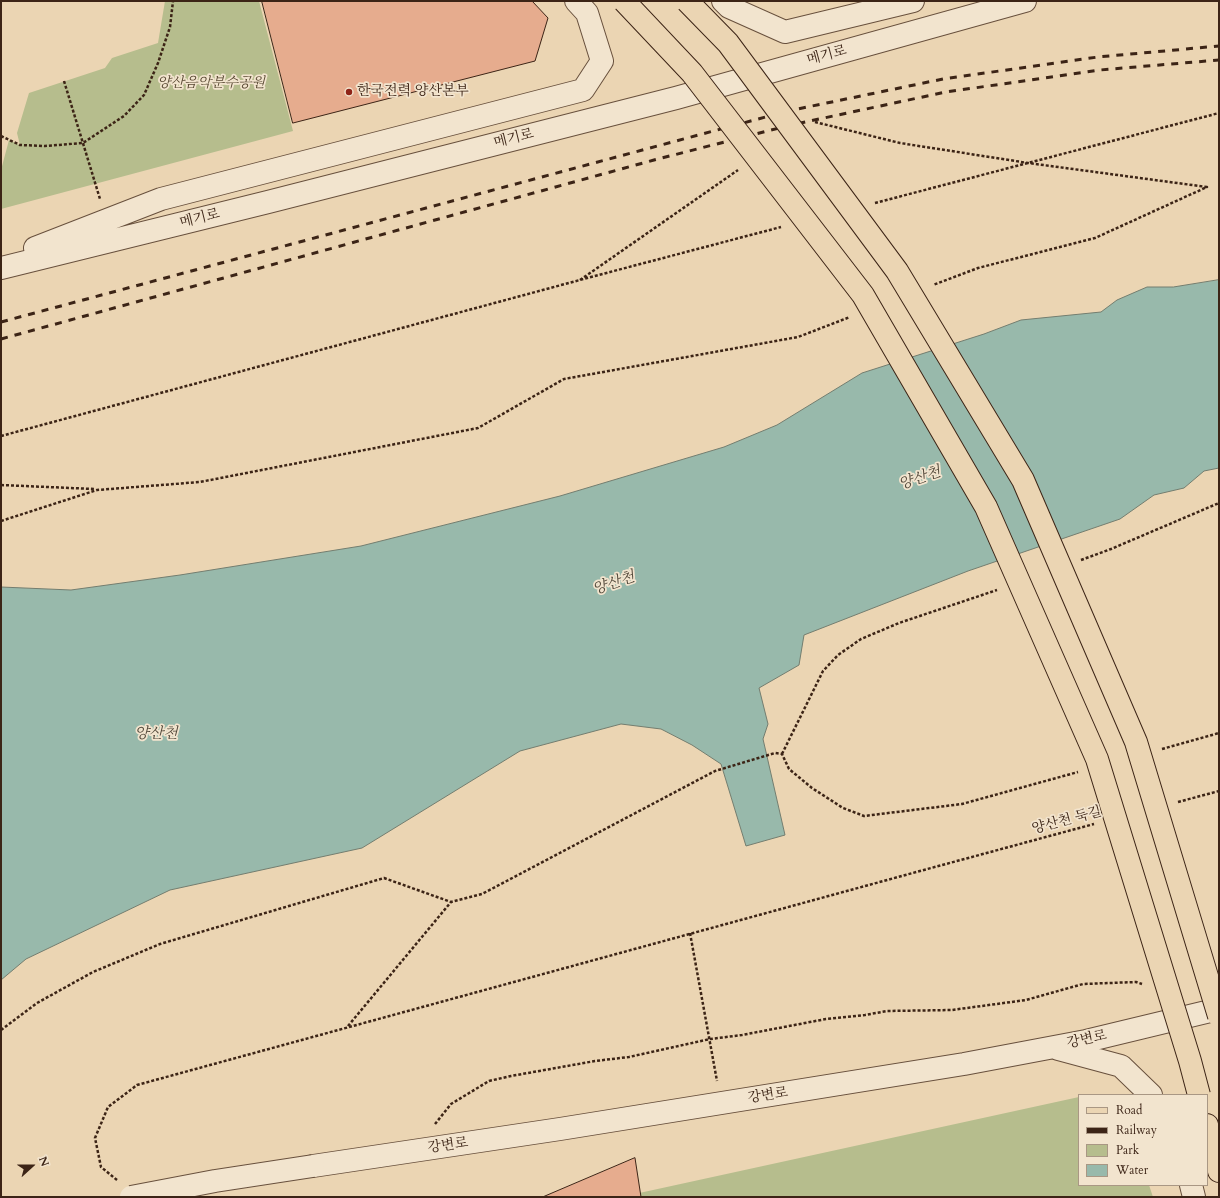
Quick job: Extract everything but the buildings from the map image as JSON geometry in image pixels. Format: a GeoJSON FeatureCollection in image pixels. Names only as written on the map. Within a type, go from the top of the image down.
{"type":"FeatureCollection","features":[{"type":"Feature","properties":{"kind":"main road"},"geometry":{"type":"LineString","coordinates":[[624,1],[692,72],[863,295],[986,507],[1097,759],[1190,1061],[1199,1094]]}},
{"type":"Feature","properties":{"kind":"main road"},"geometry":{"type":"LineString","coordinates":[[687,1],[728,43],[897,271],[1023,480],[1136,742],[1219,1016]]}},
{"type":"Feature","properties":{"kind":"main road"},"geometry":{"type":"LineString","coordinates":[[1208,1129],[1219,1171]]}},
{"type":"Feature","properties":{"kind":"street"},"geometry":{"type":"LineString","coordinates":[[1,261],[161,199],[583,90],[602,60],[587,13],[576,1]]}},
{"type":"Feature","properties":{"kind":"street"},"geometry":{"type":"LineString","coordinates":[[723,1],[729,7],[785,32],[913,1]]}},
{"type":"Feature","properties":{"kind":"street","name":"메기로"},"geometry":{"type":"LineString","coordinates":[[1,268],[268,202],[676,98],[1003,4],[1025,1]]}},
{"type":"Feature","properties":{"kind":"street","name":"강변로"},"geometry":{"type":"LineString","coordinates":[[125,1189],[215,1181],[560,1129],[824,1087],[1086,1041],[1219,1009]]}},
{"type":"Feature","properties":{"kind":"street"},"geometry":{"type":"LineString","coordinates":[[1053,1047],[1121,1066],[1150,1094]]}},
{"type":"Feature","properties":{"kind":"street"},"geometry":{"type":"LineString","coordinates":[[1190,1186],[1194,1197]]}},
{"type":"Feature","properties":{"kind":"path"},"geometry":{"type":"LineString","coordinates":[[1,136],[20,145],[45,146],[82,143],[124,116],[144,96],[158,63],[170,27],[173,1]]}},
{"type":"Feature","properties":{"kind":"path"},"geometry":{"type":"LineString","coordinates":[[64,80],[100,200]]}},
{"type":"Feature","properties":{"kind":"path"},"geometry":{"type":"LineString","coordinates":[[874,203],[1219,113]]}},
{"type":"Feature","properties":{"kind":"path"},"geometry":{"type":"LineString","coordinates":[[808,120],[900,143],[1028,163],[1208,187],[1095,238],[978,268],[927,287]]}},
{"type":"Feature","properties":{"kind":"path"},"geometry":{"type":"LineString","coordinates":[[580,280],[743,166]]}},
{"type":"Feature","properties":{"kind":"path"},"geometry":{"type":"LineString","coordinates":[[1,436],[782,227]]}},
{"type":"Feature","properties":{"kind":"path"},"geometry":{"type":"LineString","coordinates":[[1,485],[97,490],[200,482],[478,428],[564,379],[798,337],[855,315]]}},
{"type":"Feature","properties":{"kind":"path"},"geometry":{"type":"LineString","coordinates":[[1,521],[97,490]]}},
{"type":"Feature","properties":{"kind":"path"},"geometry":{"type":"LineString","coordinates":[[1081,560],[1111,549],[1219,503]]}},
{"type":"Feature","properties":{"kind":"path"},"geometry":{"type":"LineString","coordinates":[[782,754],[823,671],[838,656],[861,639],[899,623],[999,590]]}},
{"type":"Feature","properties":{"kind":"path"},"geometry":{"type":"LineString","coordinates":[[1158,750],[1219,734]]}},
{"type":"Feature","properties":{"kind":"path"},"geometry":{"type":"LineString","coordinates":[[1,1030],[37,1003],[93,972],[160,944],[384,878],[451,902],[482,894],[715,771],[775,753],[782,754]]}},
{"type":"Feature","properties":{"kind":"path"},"geometry":{"type":"LineString","coordinates":[[782,754],[789,769],[812,788],[843,808],[864,816],[962,804],[1082,771]]}},
{"type":"Feature","properties":{"kind":"path"},"geometry":{"type":"LineString","coordinates":[[1173,803],[1219,791]]}},
{"type":"Feature","properties":{"kind":"path","name":"양산천 둑길"},"geometry":{"type":"LineString","coordinates":[[125,1189],[101,1166],[95,1138],[108,1107],[137,1085],[348,1026],[1096,824]]}},
{"type":"Feature","properties":{"kind":"path"},"geometry":{"type":"LineString","coordinates":[[348,1026],[451,902]]}},
{"type":"Feature","properties":{"kind":"path"},"geometry":{"type":"LineString","coordinates":[[690,934],[718,1084]]}},
{"type":"Feature","properties":{"kind":"path"},"geometry":{"type":"LineString","coordinates":[[434,1125],[451,1104],[489,1081],[512,1076],[589,1062],[630,1057],[710,1039],[742,1035],[826,1019],[888,1012],[952,1010],[1026,1000],[1083,984],[1136,982],[1144,984]]}},
{"type":"Feature","properties":{"kind":"green space","name":"양산음악분수공원"},"geometry":{"type":"Polygon","coordinates":[[[165,1],[259,1],[293,131],[1,209],[1,170],[9,140],[20,145],[17,133],[29,93],[105,68],[112,58],[158,43],[165,1]]]}},
{"type":"Feature","properties":{"kind":"green space"},"geometry":{"type":"Polygon","coordinates":[[[1078,1097],[1078,1186],[1149,1186],[1153,1197],[621,1197],[1078,1097]]]}},
{"type":"Feature","properties":{"kind":"water","name":"양산천"},"geometry":{"type":"Polygon","coordinates":[[[1219,280],[1219,468],[1204,471],[1184,488],[1154,495],[1120,519],[968,571],[804,635],[799,665],[759,688],[768,724],[763,739],[785,835],[746,846],[721,764],[692,745],[661,729],[621,724],[520,751],[362,848],[170,890],[26,959],[1,980],[1,587],[71,590],[180,575],[361,546],[560,496],[724,447],[777,425],[862,373],[984,334],[1021,320],[1101,312],[1117,300],[1147,287],[1173,287],[1219,280]]]}},
{"type":"Feature","properties":{"kind":"railway"},"geometry":{"type":"LineString","coordinates":[[1,322],[788,111],[943,79],[1098,57],[1219,46]]}},
{"type":"Feature","properties":{"kind":"railway"},"geometry":{"type":"LineString","coordinates":[[1,339],[654,160],[791,125],[946,92],[1100,70],[1219,60]]}},
{"type":"Feature","properties":{"kind":"place","name":"한국전력 양산본부"},"geometry":{"type":"Point","coordinates":[349,92]}}]}
